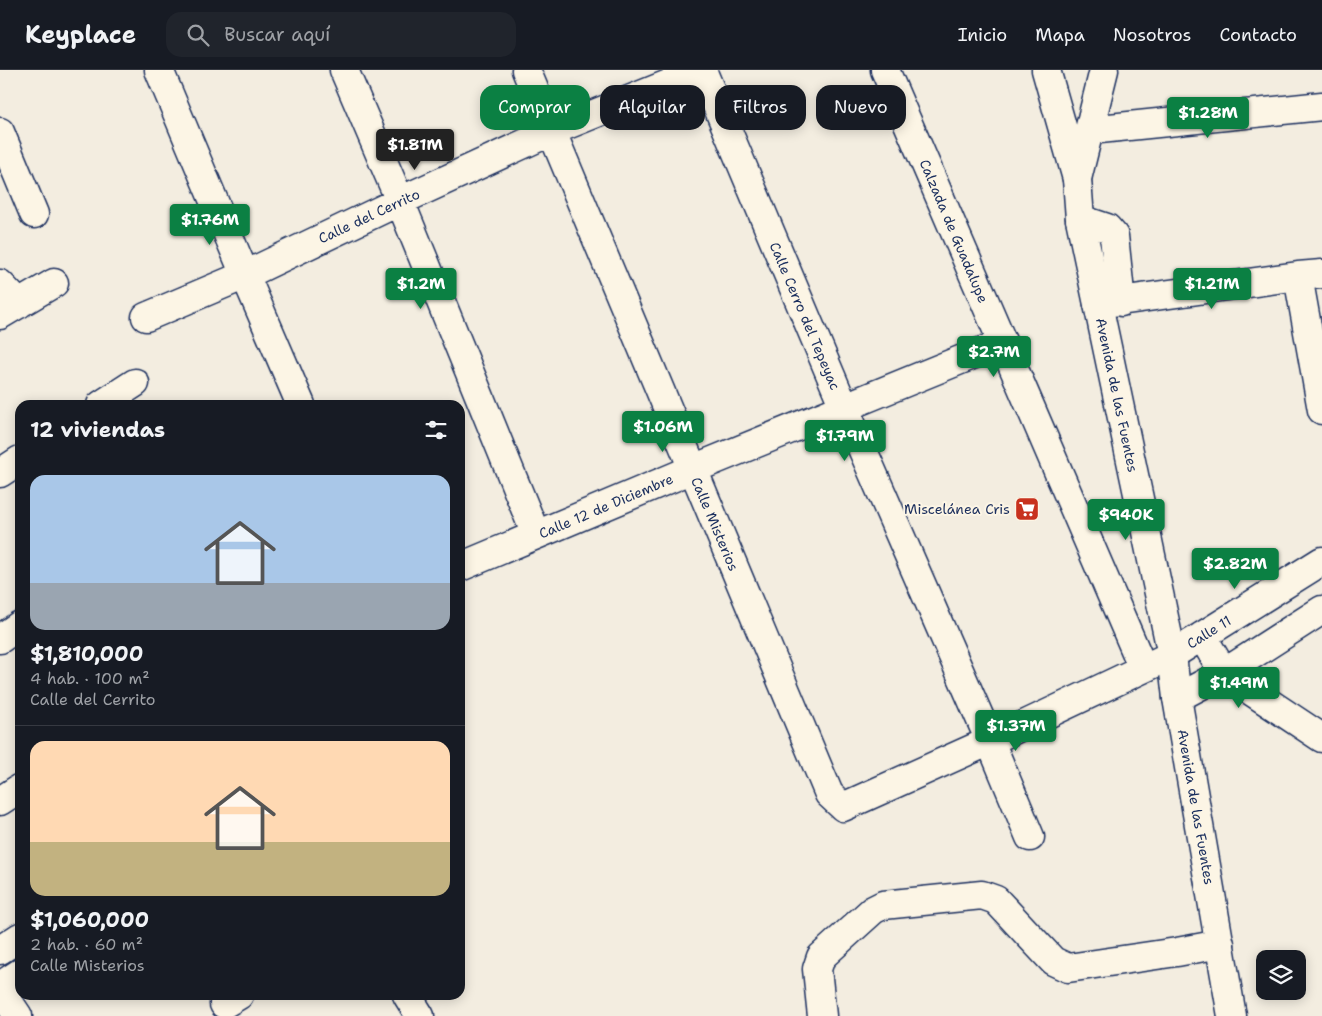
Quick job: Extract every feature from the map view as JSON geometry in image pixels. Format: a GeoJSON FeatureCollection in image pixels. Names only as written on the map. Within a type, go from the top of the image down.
{"type":"FeatureCollection","features":[{"type":"Feature","properties":{"kind":"street"},"geometry":{"type":"LineString","coordinates":[[159,70],[300,400]]}},
{"type":"Feature","properties":{"kind":"street"},"geometry":{"type":"LineString","coordinates":[[344,70],[400,201],[536,535]]}},
{"type":"Feature","properties":{"kind":"street","name":"Calle Misterios"},"geometry":{"type":"LineString","coordinates":[[526,70],[829,794],[843,807]]}},
{"type":"Feature","properties":{"kind":"street","name":"Calle del Cerrito"},"geometry":{"type":"LineString","coordinates":[[146,317],[245,275],[552,131],[702,70]]}},
{"type":"Feature","properties":{"kind":"street","name":"Calle Cerro del Tepeyac"},"geometry":{"type":"LineString","coordinates":[[702,70],[844,407],[1030,837]]}},
{"type":"Feature","properties":{"kind":"street","name":"Calzada de Guadalupe"},"geometry":{"type":"LineString","coordinates":[[885,70],[1143,668]]}},
{"type":"Feature","properties":{"kind":"street"},"geometry":{"type":"LineString","coordinates":[[1046,70],[1077,179]]}},
{"type":"Feature","properties":{"kind":"street","name":"Avenida de las Fuentes"},"geometry":{"type":"LineString","coordinates":[[1104,70],[1077,179],[1080,219],[1110,303],[1172,656],[1177,698],[1232,1016]]}},
{"type":"Feature","properties":{"kind":"street"},"geometry":{"type":"LineString","coordinates":[[1090,130],[1322,106]]}},
{"type":"Feature","properties":{"kind":"street"},"geometry":{"type":"LineString","coordinates":[[0,132],[34,214]]}},
{"type":"Feature","properties":{"kind":"street"},"geometry":{"type":"LineString","coordinates":[[1110,303],[1310,275],[1322,410]]}},
{"type":"Feature","properties":{"kind":"street"},"geometry":{"type":"LineString","coordinates":[[0,284],[9,310],[54,283]]}},
{"type":"Feature","properties":{"kind":"street","name":"Calle 12 de Diciembre"},"geometry":{"type":"LineString","coordinates":[[465,565],[692,469],[1002,343]]}},
{"type":"Feature","properties":{"kind":"street"},"geometry":{"type":"LineString","coordinates":[[108,400],[135,382]]}},
{"type":"Feature","properties":{"kind":"street"},"geometry":{"type":"LineString","coordinates":[[0,473],[15,463]]}},
{"type":"Feature","properties":{"kind":"street","name":"Calle 11"},"geometry":{"type":"LineString","coordinates":[[843,807],[1172,656],[1322,560]]}},
{"type":"Feature","properties":{"kind":"street"},"geometry":{"type":"LineString","coordinates":[[1177,698],[1224,673],[1322,610]]}},
{"type":"Feature","properties":{"kind":"street"},"geometry":{"type":"LineString","coordinates":[[0,639],[15,628]]}},
{"type":"Feature","properties":{"kind":"street"},"geometry":{"type":"LineString","coordinates":[[1202,636],[1224,673],[1322,738]]}},
{"type":"Feature","properties":{"kind":"street"},"geometry":{"type":"LineString","coordinates":[[0,801],[15,791]]}},
{"type":"Feature","properties":{"kind":"street"},"geometry":{"type":"LineString","coordinates":[[822,1016],[817,969],[821,957],[873,910],[884,905],[982,895],[996,900],[1053,961],[1068,968],[1220,944]]}},
{"type":"Feature","properties":{"kind":"street"},"geometry":{"type":"LineString","coordinates":[[0,950],[15,940]]}},
{"type":"Feature","properties":{"kind":"street"},"geometry":{"type":"LineString","coordinates":[[15,977],[0,988],[18,1016]]}},
{"type":"Feature","properties":{"kind":"street"},"geometry":{"type":"LineString","coordinates":[[410,1000],[420,1016]]}},
{"type":"Feature","properties":{"kind":"place","name":"Miscelánea Cris"},"geometry":{"type":"Point","coordinates":[1027,509]}}]}
